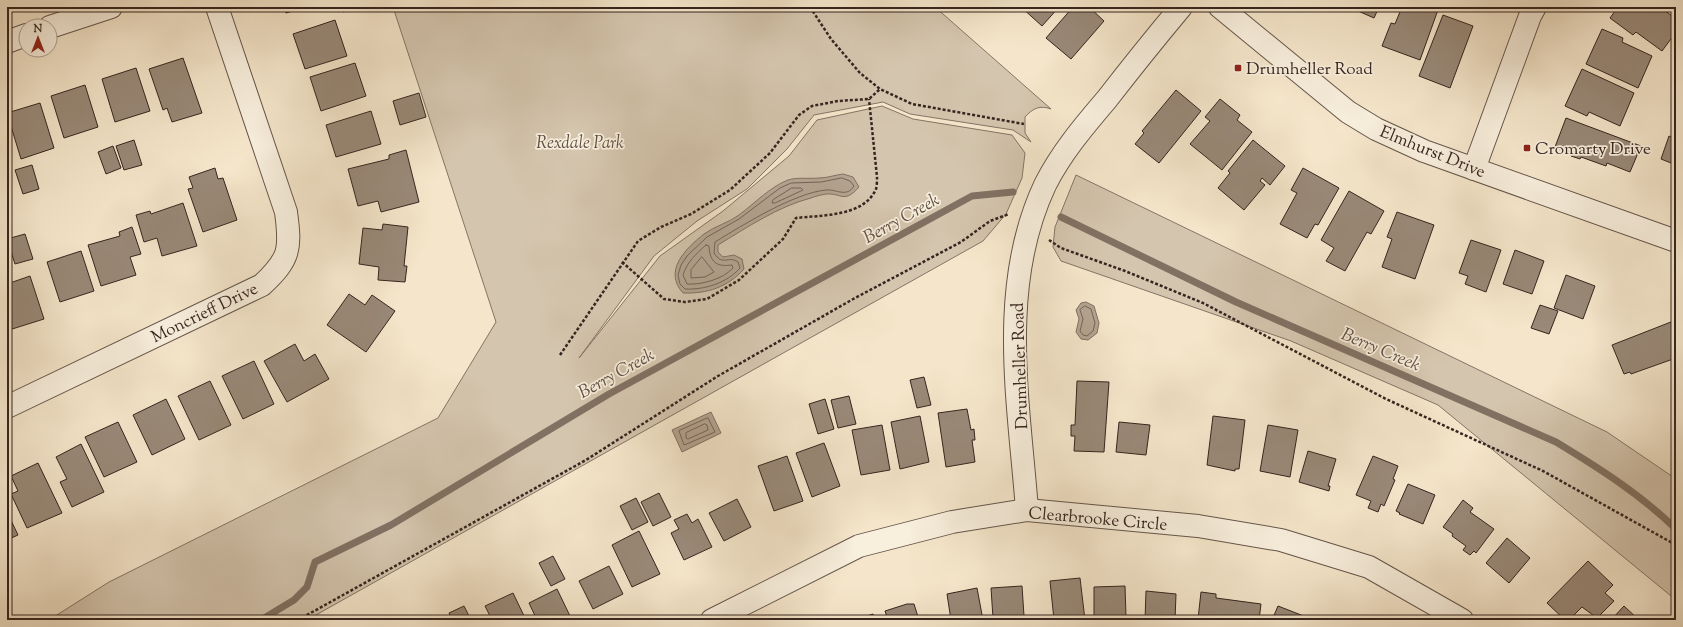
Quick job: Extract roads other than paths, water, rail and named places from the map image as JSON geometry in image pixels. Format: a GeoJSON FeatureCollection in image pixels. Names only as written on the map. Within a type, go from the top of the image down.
{"type":"FeatureCollection","features":[{"type":"Feature","properties":{"kind":"street"},"geometry":{"type":"LineString","coordinates":[[58,24],[111,7]]}},
{"type":"Feature","properties":{"kind":"street","name":"Moncrieff Drive"},"geometry":{"type":"LineString","coordinates":[[7,407],[262,285],[278,270],[287,252],[289,233],[286,212],[217,7]]}},
{"type":"Feature","properties":{"kind":"street","name":"Drumheller Road"},"geometry":{"type":"LineString","coordinates":[[1027,510],[1016,381],[1015,300],[1020,264],[1029,227],[1045,185],[1068,147],[1181,7]]}},
{"type":"Feature","properties":{"kind":"street","name":"Elmhurst Drive"},"geometry":{"type":"LineString","coordinates":[[1220,7],[1348,112],[1376,129],[1424,151],[1676,241]]}},
{"type":"Feature","properties":{"kind":"street"},"geometry":{"type":"LineString","coordinates":[[1474,169],[1530,16],[1535,7]]}},
{"type":"Feature","properties":{"kind":"street"},"geometry":{"type":"LineString","coordinates":[[7,42],[18,38]]}},
{"type":"Feature","properties":{"kind":"street","name":"Clearbrooke Circle"},"geometry":{"type":"LineString","coordinates":[[712,620],[859,546],[952,522],[1027,510],[1198,526],[1281,540],[1369,567],[1462,620]]}},
{"type":"Feature","properties":{"kind":"water"},"geometry":{"type":"Polygon","coordinates":[[[843,174],[853,177],[859,187],[850,195],[843,196],[826,194],[787,206],[718,245],[718,252],[723,257],[734,255],[742,259],[744,269],[724,285],[709,291],[683,293],[677,285],[675,277],[679,261],[690,246],[704,234],[735,218],[781,183],[792,179],[822,178],[843,174]]]}},
{"type":"Feature","properties":{"kind":"water"},"geometry":{"type":"Polygon","coordinates":[[[1086,302],[1094,306],[1099,323],[1097,333],[1088,340],[1081,339],[1076,332],[1079,319],[1076,310],[1081,303],[1086,302]]]}},
{"type":"Feature","properties":{"kind":"water"},"geometry":{"type":"Polygon","coordinates":[[[711,412],[721,433],[682,452],[672,430],[711,412]]]}},
{"type":"Feature","properties":{"kind":"waterway","name":"Berry Creek"},"geometry":{"type":"LineString","coordinates":[[261,620],[294,600],[307,587],[315,562],[391,525],[609,394],[972,196],[1013,192]]}},
{"type":"Feature","properties":{"kind":"waterway","name":"Berry Creek"},"geometry":{"type":"LineString","coordinates":[[1061,217],[1236,302],[1556,442],[1619,482],[1648,504],[1676,529]]}},
{"type":"Feature","properties":{"kind":"place","name":"Drumheller Road"},"geometry":{"type":"Point","coordinates":[1238,68]}},
{"type":"Feature","properties":{"kind":"place","name":"Cromarty Drive"},"geometry":{"type":"Point","coordinates":[1527,148]}},
{"type":"Feature","properties":{"kind":"park label","name":"Rexdale Park"},"geometry":{"type":"Point","coordinates":[580,142]}}]}
